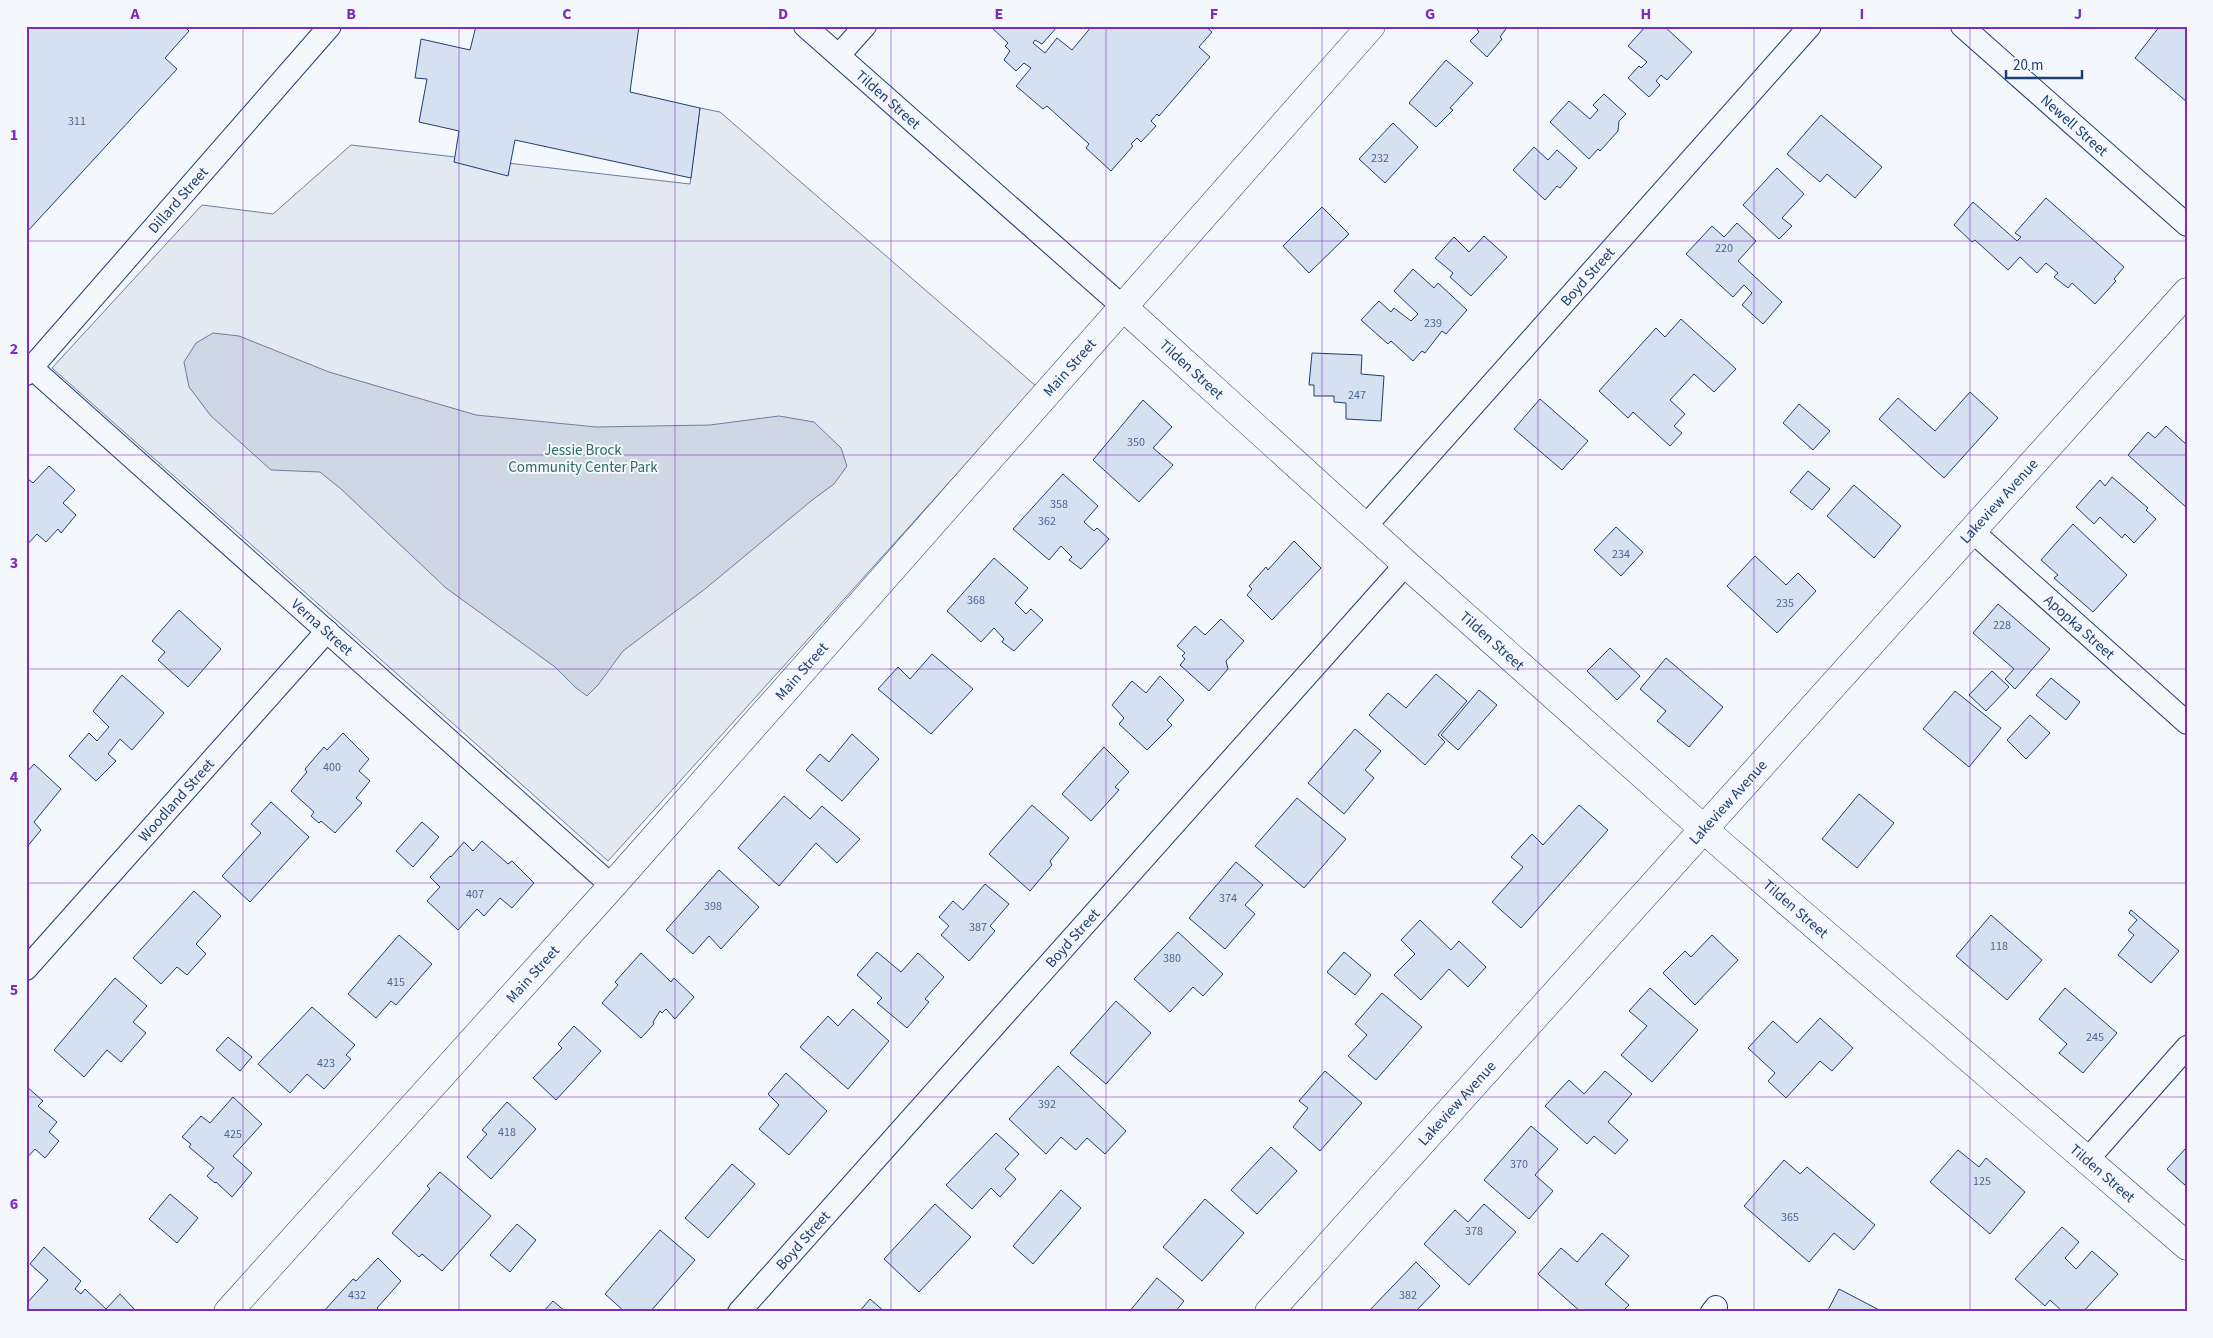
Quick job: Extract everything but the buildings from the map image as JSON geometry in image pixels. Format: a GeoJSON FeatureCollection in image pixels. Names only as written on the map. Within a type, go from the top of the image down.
{"type":"FeatureCollection","features":[{"type":"Feature","properties":{"kind":"street","name":"Dillard Street"},"geometry":{"type":"LineString","coordinates":[[29,371],[330,26]]}},
{"type":"Feature","properties":{"kind":"street","name":"Tilden Street"},"geometry":{"type":"LineString","coordinates":[[806,26],[1122,306],[1406,564],[1732,854],[2187,1246]]}},
{"type":"Feature","properties":{"kind":"street"},"geometry":{"type":"LineString","coordinates":[[839,55],[865,26]]}},
{"type":"Feature","properties":{"kind":"street","name":"Main Street"},"geometry":{"type":"LineString","coordinates":[[228,1312],[612,886],[1371,26]]}},
{"type":"Feature","properties":{"kind":"street","name":"Boyd Street"},"geometry":{"type":"LineString","coordinates":[[1365,527],[1810,26]]}},
{"type":"Feature","properties":{"kind":"street","name":"Newell Street"},"geometry":{"type":"LineString","coordinates":[[1962,26],[2187,225]]}},
{"type":"Feature","properties":{"kind":"street","name":"Lakeview Avenue"},"geometry":{"type":"LineString","coordinates":[[1269,1312],[1706,829],[2187,292]]}},
{"type":"Feature","properties":{"kind":"street","name":"Verna Street"},"geometry":{"type":"LineString","coordinates":[[29,371],[327,631],[612,886]]}},
{"type":"Feature","properties":{"kind":"street","name":"Apopka Street"},"geometry":{"type":"LineString","coordinates":[[1972,531],[2187,723]]}},
{"type":"Feature","properties":{"kind":"street","name":"Boyd Street"},"geometry":{"type":"LineString","coordinates":[[740,1312],[1406,564]]}},
{"type":"Feature","properties":{"kind":"street","name":"Woodland Street"},"geometry":{"type":"LineString","coordinates":[[26,969],[327,631]]}},
{"type":"Feature","properties":{"kind":"street"},"geometry":{"type":"LineString","coordinates":[[2088,1159],[2187,1047]]}},
{"type":"Feature","properties":{"kind":"green space","name":"Jessie Brock Community Center Park"},"geometry":{"type":"Polygon","coordinates":[[[700,108],[720,112],[1036,386],[608,861],[52,368],[202,205],[273,214],[351,145],[690,184],[700,108]]]}},
{"type":"Feature","properties":{"kind":"shaded area"},"geometry":{"type":"Polygon","coordinates":[[[213,333],[239,336],[329,372],[476,415],[596,427],[710,425],[779,416],[814,422],[841,448],[847,466],[834,484],[705,589],[623,651],[598,685],[587,696],[555,667],[446,588],[341,489],[320,472],[271,470],[211,416],[189,387],[184,362],[196,343],[213,333]]]}}]}
